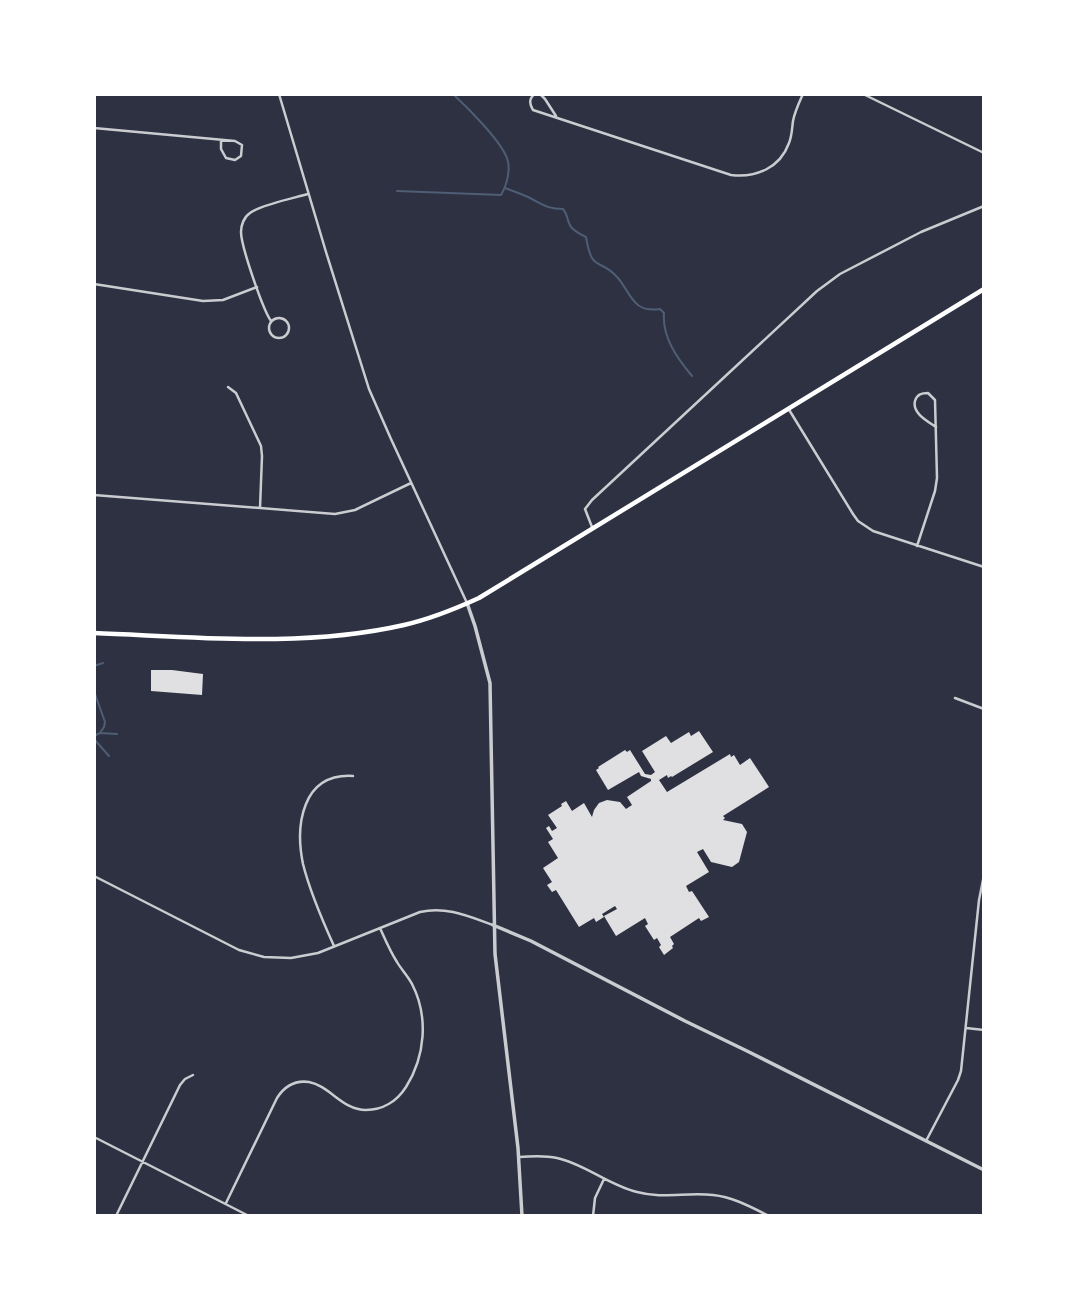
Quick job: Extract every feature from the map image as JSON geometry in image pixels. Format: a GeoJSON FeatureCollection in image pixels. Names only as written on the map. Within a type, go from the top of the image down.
{"type":"FeatureCollection","features":[{"type":"Feature","properties":{"kind":"main road"},"geometry":{"type":"LineString","coordinates":[[94,633],[249,639],[318,637],[360,634],[433,617],[479,597],[984,289]]}},
{"type":"Feature","properties":{"kind":"street"},"geometry":{"type":"LineString","coordinates":[[279,94],[366,379],[467,603],[487,668],[491,700],[493,925],[519,1157],[522,1216]]}},
{"type":"Feature","properties":{"kind":"street"},"geometry":{"type":"LineString","coordinates":[[556,116],[545,99],[538,94],[530,101],[533,110],[730,175],[750,176],[768,169],[786,151],[796,110],[803,94]]}},
{"type":"Feature","properties":{"kind":"street"},"geometry":{"type":"LineString","coordinates":[[863,94],[984,153]]}},
{"type":"Feature","properties":{"kind":"street"},"geometry":{"type":"LineString","coordinates":[[94,128],[221,139],[235,141],[242,145],[241,156],[235,160],[226,158],[221,149],[221,139]]}},
{"type":"Feature","properties":{"kind":"street"},"geometry":{"type":"LineString","coordinates":[[271,321],[241,235],[242,223],[255,210],[308,194]]}},
{"type":"Feature","properties":{"kind":"street"},"geometry":{"type":"LineString","coordinates":[[593,527],[586,509],[592,500],[817,291],[840,274],[898,244],[984,206]]}},
{"type":"Feature","properties":{"kind":"street"},"geometry":{"type":"LineString","coordinates":[[94,284],[203,301],[223,300],[257,287]]}},
{"type":"Feature","properties":{"kind":"street"},"geometry":{"type":"LineString","coordinates":[[279,318],[286,321],[289,328],[286,335],[279,339],[272,336],[268,328],[271,321],[279,318]]}},
{"type":"Feature","properties":{"kind":"street"},"geometry":{"type":"LineString","coordinates":[[228,387],[236,393],[261,446],[260,508]]}},
{"type":"Feature","properties":{"kind":"street"},"geometry":{"type":"LineString","coordinates":[[917,546],[937,478],[936,427],[935,400],[928,393],[918,395],[915,409],[936,427]]}},
{"type":"Feature","properties":{"kind":"street"},"geometry":{"type":"LineString","coordinates":[[788,408],[858,521],[873,531],[984,567]]}},
{"type":"Feature","properties":{"kind":"street"},"geometry":{"type":"LineString","coordinates":[[94,495],[335,514],[363,506],[411,483]]}},
{"type":"Feature","properties":{"kind":"street"},"geometry":{"type":"LineString","coordinates":[[955,698],[984,709]]}},
{"type":"Feature","properties":{"kind":"street"},"geometry":{"type":"LineString","coordinates":[[334,946],[306,874],[300,832],[305,805],[314,790],[338,776],[353,776]]}},
{"type":"Feature","properties":{"kind":"street"},"geometry":{"type":"LineString","coordinates":[[926,1141],[958,1080],[963,1062],[978,900],[984,875]]}},
{"type":"Feature","properties":{"kind":"street"},"geometry":{"type":"LineString","coordinates":[[94,876],[239,950],[264,957],[291,958],[318,953],[419,912],[439,909],[460,913],[531,941],[984,1171]]}},
{"type":"Feature","properties":{"kind":"street"},"geometry":{"type":"LineString","coordinates":[[226,1203],[277,1098],[290,1085],[312,1083],[352,1108],[369,1110],[391,1103],[410,1080],[422,1044],[420,1004],[380,928]]}},
{"type":"Feature","properties":{"kind":"street"},"geometry":{"type":"LineString","coordinates":[[966,1028],[984,1030]]}},
{"type":"Feature","properties":{"kind":"street"},"geometry":{"type":"LineString","coordinates":[[116,1216],[180,1085],[194,1075]]}},
{"type":"Feature","properties":{"kind":"street"},"geometry":{"type":"LineString","coordinates":[[94,1137],[249,1216]]}},
{"type":"Feature","properties":{"kind":"street"},"geometry":{"type":"LineString","coordinates":[[519,1157],[567,1161],[627,1189],[653,1195],[723,1196],[769,1216]]}},
{"type":"Feature","properties":{"kind":"street"},"geometry":{"type":"LineString","coordinates":[[593,1216],[595,1198],[604,1179]]}},
{"type":"Feature","properties":{"kind":"building"},"geometry":{"type":"Polygon","coordinates":[[[151,670],[203,674],[202,695],[151,691],[151,670]]]}},
{"type":"Feature","properties":{"kind":"building"},"geometry":{"type":"Polygon","coordinates":[[[699,731],[713,752],[672,777],[668,778],[667,775],[659,780],[667,792],[730,754],[731,757],[734,755],[740,765],[750,758],[769,787],[723,816],[723,820],[742,824],[747,832],[739,862],[732,867],[711,862],[703,849],[697,852],[709,872],[686,886],[709,917],[701,921],[699,918],[670,937],[673,948],[664,955],[657,938],[654,940],[645,926],[648,924],[645,918],[616,936],[604,916],[617,909],[615,906],[602,914],[604,917],[596,922],[594,918],[579,927],[556,890],[552,892],[547,885],[552,882],[543,868],[558,858],[548,842],[553,839],[546,828],[549,826],[552,831],[557,828],[548,815],[566,801],[572,811],[584,803],[592,817],[599,803],[607,800],[620,802],[626,809],[632,805],[627,797],[651,779],[641,776],[639,772],[608,790],[596,770],[598,767],[625,750],[630,750],[645,774],[651,775],[655,772],[642,751],[666,736],[671,743],[689,732],[691,736],[699,731]]]}},
{"type":"Feature","properties":{"kind":"waterway"},"geometry":{"type":"LineString","coordinates":[[397,191],[501,195],[508,177],[507,158],[491,134],[453,94]]}},
{"type":"Feature","properties":{"kind":"waterway"},"geometry":{"type":"LineString","coordinates":[[505,188],[549,207],[563,209],[572,228],[586,237],[594,261],[612,272],[639,305],[651,310],[660,309],[664,313],[668,339],[692,376]]}},
{"type":"Feature","properties":{"kind":"waterway"},"geometry":{"type":"LineString","coordinates":[[94,666],[103,663]]}},
{"type":"Feature","properties":{"kind":"waterway"},"geometry":{"type":"LineString","coordinates":[[94,691],[105,722],[100,733]]}},
{"type":"Feature","properties":{"kind":"waterway"},"geometry":{"type":"LineString","coordinates":[[94,736],[100,733],[117,734]]}},
{"type":"Feature","properties":{"kind":"waterway"},"geometry":{"type":"LineString","coordinates":[[94,739],[109,756]]}},
{"type":"Feature","properties":{"kind":"waterway"},"geometry":{"type":"LineString","coordinates":[[94,755],[95,742]]}}]}
